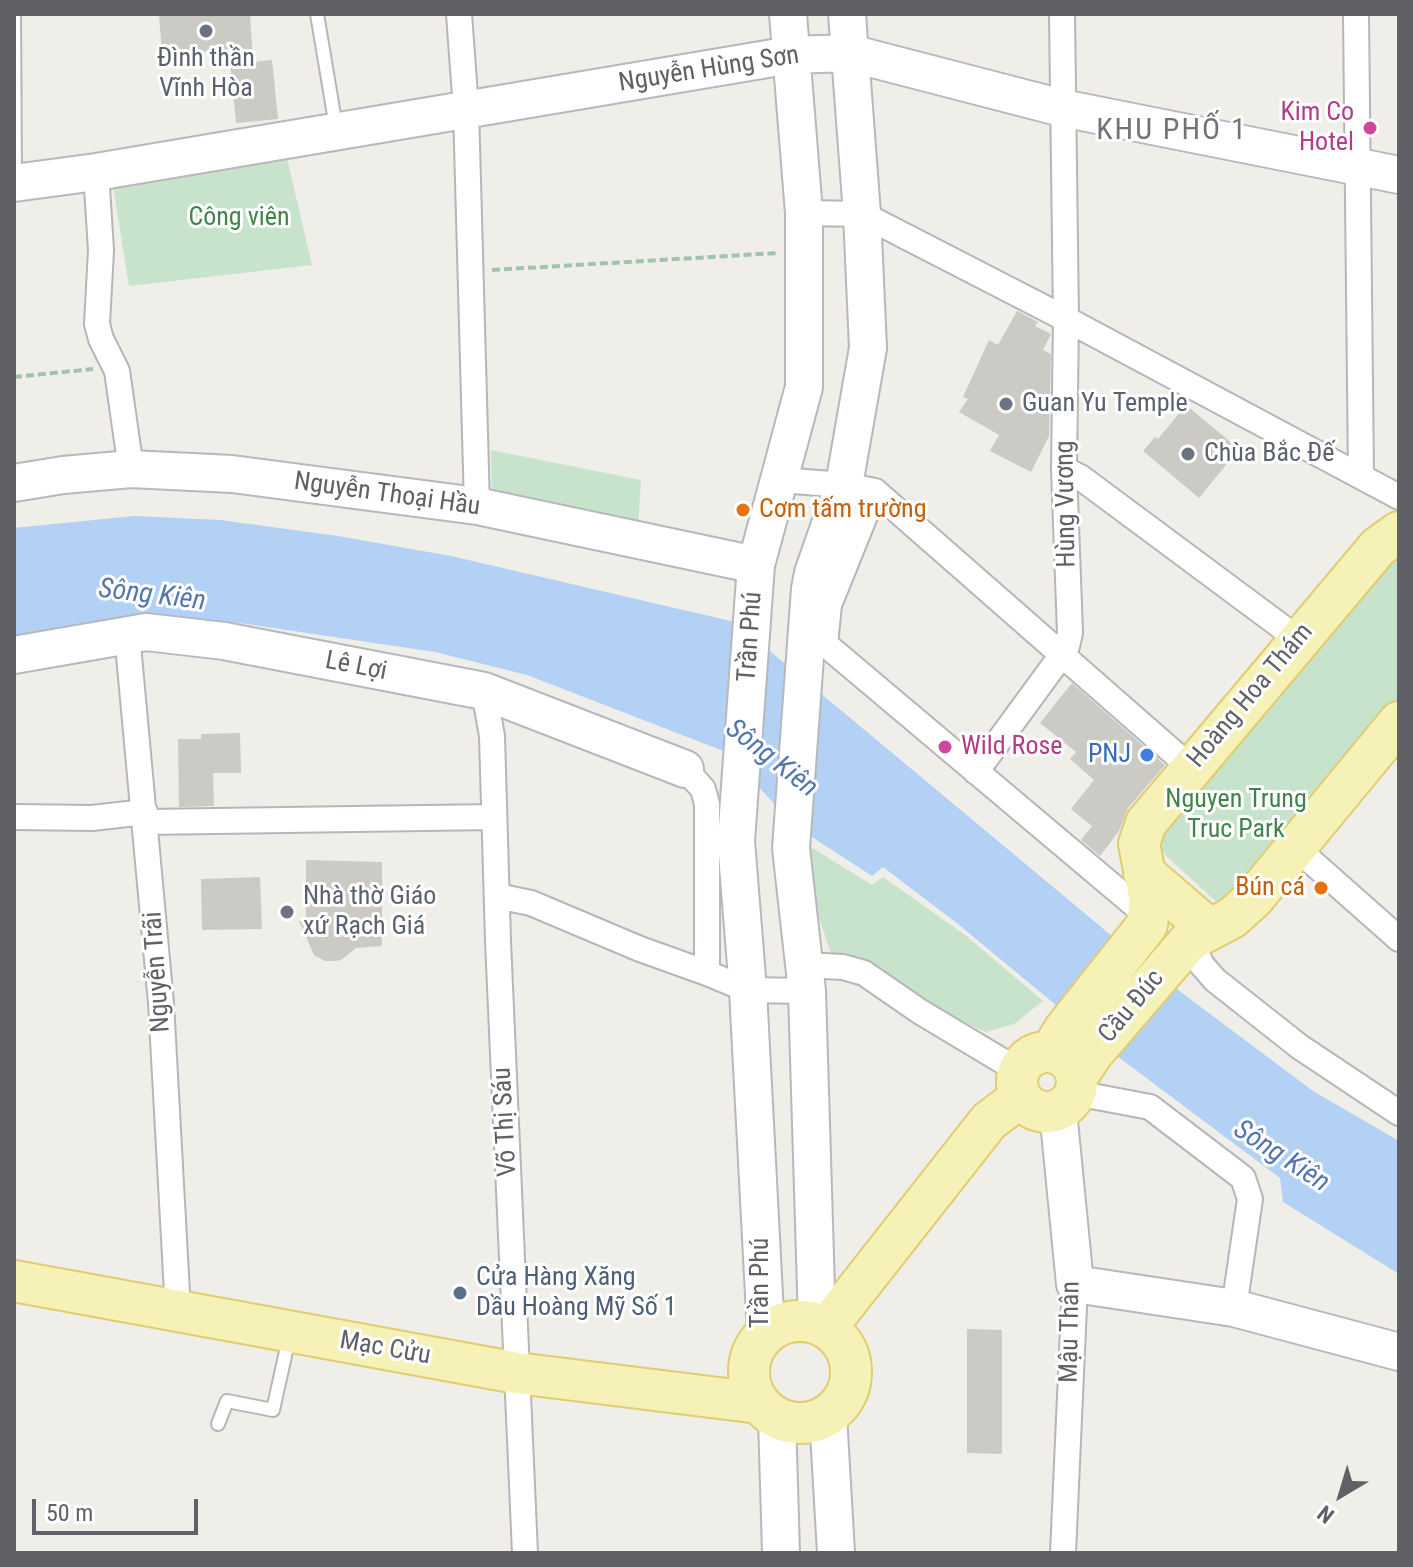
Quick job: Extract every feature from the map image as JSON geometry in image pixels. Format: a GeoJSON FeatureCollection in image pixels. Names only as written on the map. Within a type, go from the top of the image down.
{"type":"FeatureCollection","features":[{"type":"Feature","properties":{"kind":"main road","name":"Hoàng Hoa Thám"},"geometry":{"type":"LineString","coordinates":[[1148,921],[1150,900],[1139,844],[1141,832],[1190,767],[1298,639],[1378,547],[1399,532]]}},
{"type":"Feature","properties":{"kind":"main road","name":"Cầu Đúc"},"geometry":{"type":"LineString","coordinates":[[1057,1073],[1199,934],[1242,910],[1399,722]]}},
{"type":"Feature","properties":{"kind":"main road"},"geometry":{"type":"LineString","coordinates":[[1144,873],[1199,934]]}},
{"type":"Feature","properties":{"kind":"main road","name":"Cầu Đúc"},"geometry":{"type":"LineString","coordinates":[[1057,1073],[1148,921]]}},
{"type":"Feature","properties":{"kind":"main road"},"geometry":{"type":"LineString","coordinates":[[822,1325],[989,1121],[1057,1073]]}},
{"type":"Feature","properties":{"kind":"main road","name":"Mạc Cửu"},"geometry":{"type":"LineString","coordinates":[[14,1281],[517,1373],[768,1410]]}},
{"type":"Feature","properties":{"kind":"main road"},"geometry":{"type":"LineString","coordinates":[[766,1333],[781,1324],[799,1320],[822,1325],[842,1341],[851,1361],[851,1381],[843,1401],[828,1415],[803,1423],[768,1410]]}},
{"type":"Feature","properties":{"kind":"main road","name":"Trần Phú"},"geometry":{"type":"LineString","coordinates":[[766,1333],[752,1354],[749,1379],[768,1410]]}},
{"type":"Feature","properties":{"kind":"street"},"geometry":{"type":"LineString","coordinates":[[459,14],[466,109],[477,506]]}},
{"type":"Feature","properties":{"kind":"street","name":"Trần Phú"},"geometry":{"type":"LineString","coordinates":[[766,1333],[748,990],[736,841],[755,579],[804,387],[804,213],[788,14]]}},
{"type":"Feature","properties":{"kind":"street","name":"Trần Phú"},"geometry":{"type":"LineString","coordinates":[[822,1325],[806,978],[791,848],[813,573],[859,488],[868,348],[862,214],[847,14]]}},
{"type":"Feature","properties":{"kind":"street","name":"Hùng Vương"},"geometry":{"type":"LineString","coordinates":[[976,772],[1061,656],[1070,633],[1064,469],[1066,319],[1062,14]]}},
{"type":"Feature","properties":{"kind":"street"},"geometry":{"type":"LineString","coordinates":[[1356,14],[1361,475]]}},
{"type":"Feature","properties":{"kind":"street","name":"Nguyễn Hùng Sơn"},"geometry":{"type":"LineString","coordinates":[[14,183],[96,172],[791,55],[850,53],[1062,108],[1399,175]]}},
{"type":"Feature","properties":{"kind":"street"},"geometry":{"type":"LineString","coordinates":[[96,172],[101,250],[97,324],[122,391],[131,469]]}},
{"type":"Feature","properties":{"kind":"street"},"geometry":{"type":"LineString","coordinates":[[804,213],[862,214],[1399,497]]}},
{"type":"Feature","properties":{"kind":"street","name":"Nguyễn Thoại Hầu"},"geometry":{"type":"LineString","coordinates":[[14,483],[131,469],[232,474],[477,506],[755,579]]}},
{"type":"Feature","properties":{"kind":"street"},"geometry":{"type":"LineString","coordinates":[[1064,469],[1093,487],[1298,639]]}},
{"type":"Feature","properties":{"kind":"street"},"geometry":{"type":"LineString","coordinates":[[780,480],[859,488],[1190,767]]}},
{"type":"Feature","properties":{"kind":"street"},"geometry":{"type":"LineString","coordinates":[[859,488],[829,605],[825,644],[1148,921]]}},
{"type":"Feature","properties":{"kind":"street","name":"Lê Lợi"},"geometry":{"type":"LineString","coordinates":[[14,655],[127,634],[170,633],[224,641],[484,691],[685,769]]}},
{"type":"Feature","properties":{"kind":"street","name":"Nguyễn Trãi"},"geometry":{"type":"LineString","coordinates":[[127,634],[161,1003],[178,1311]]}},
{"type":"Feature","properties":{"kind":"street","name":"Võ Thị Sáu"},"geometry":{"type":"LineString","coordinates":[[484,691],[492,736],[525,1553]]}},
{"type":"Feature","properties":{"kind":"street"},"geometry":{"type":"LineString","coordinates":[[685,769],[703,789],[707,804],[707,973]]}},
{"type":"Feature","properties":{"kind":"street"},"geometry":{"type":"LineString","coordinates":[[14,817],[494,817]]}},
{"type":"Feature","properties":{"kind":"street"},"geometry":{"type":"LineString","coordinates":[[1295,847],[1399,939]]}},
{"type":"Feature","properties":{"kind":"street"},"geometry":{"type":"LineString","coordinates":[[497,896],[531,903],[748,990],[806,978],[834,966],[864,973],[919,1011],[1057,1073],[1150,1107],[1243,1178],[1250,1199],[1234,1308]]}},
{"type":"Feature","properties":{"kind":"street"},"geometry":{"type":"LineString","coordinates":[[1199,934],[1202,965],[1239,1000],[1300,1047],[1399,1113]]}},
{"type":"Feature","properties":{"kind":"street","name":"Mậu Thân"},"geometry":{"type":"LineString","coordinates":[[1057,1073],[1075,1284],[1063,1553]]}},
{"type":"Feature","properties":{"kind":"street"},"geometry":{"type":"LineString","coordinates":[[1075,1284],[1234,1308],[1399,1352]]}},
{"type":"Feature","properties":{"kind":"street","name":"Trần Phú"},"geometry":{"type":"LineString","coordinates":[[768,1410],[781,1553]]}},
{"type":"Feature","properties":{"kind":"street"},"geometry":{"type":"LineString","coordinates":[[828,1415],[836,1553]]}},
{"type":"Feature","properties":{"kind":"lane"},"geometry":{"type":"LineString","coordinates":[[14,14],[14,183]]}},
{"type":"Feature","properties":{"kind":"lane"},"geometry":{"type":"LineString","coordinates":[[317,14],[337,130]]}},
{"type":"Feature","properties":{"kind":"lane"},"geometry":{"type":"LineString","coordinates":[[218,1424],[227,1401],[273,1410],[290,1331]]}},
{"type":"Feature","properties":{"kind":"path"},"geometry":{"type":"LineString","coordinates":[[471,271],[805,251]]}},
{"type":"Feature","properties":{"kind":"path"},"geometry":{"type":"LineString","coordinates":[[14,377],[115,366]]}},
{"type":"Feature","properties":{"kind":"green space","name":"Công viên"},"geometry":{"type":"Polygon","coordinates":[[[286,154],[312,265],[129,286],[113,186],[286,154]]]}},
{"type":"Feature","properties":{"kind":"green space"},"geometry":{"type":"Polygon","coordinates":[[[491,450],[641,480],[638,527],[492,501],[491,450]]]}},
{"type":"Feature","properties":{"kind":"green space","name":"Nguyen Trung Truc Park"},"geometry":{"type":"Polygon","coordinates":[[[1389,552],[1399,557],[1399,707],[1221,906],[1152,843],[1389,552]]]}},
{"type":"Feature","properties":{"kind":"green space"},"geometry":{"type":"Polygon","coordinates":[[[806,844],[872,885],[883,877],[965,935],[1043,1001],[1014,1024],[986,1032],[936,1010],[884,976],[831,954],[803,869],[806,844]]]}},
{"type":"Feature","properties":{"kind":"water","name":"Sông Kiên"},"geometry":{"type":"Polygon","coordinates":[[[134,516],[220,520],[338,536],[451,556],[735,622],[1166,981],[1313,1091],[1399,1141],[1399,1274],[1283,1202],[1280,1178],[1121,1059],[958,924],[883,867],[872,876],[795,826],[726,752],[527,675],[435,652],[240,623],[149,617],[92,622],[14,638],[14,528],[134,516]]]}},
{"type":"Feature","properties":{"kind":"building"},"geometry":{"type":"Polygon","coordinates":[[[159,14],[250,14],[253,62],[272,60],[278,119],[236,123],[229,50],[162,54],[159,14]]]}},
{"type":"Feature","properties":{"kind":"building","name":"Guan Yu Temple"},"geometry":{"type":"Polygon","coordinates":[[[1017,311],[1038,322],[1035,326],[1051,334],[1043,350],[1051,354],[1049,436],[1031,472],[990,451],[999,435],[959,412],[968,399],[963,397],[989,340],[998,345],[1017,311]]]}},
{"type":"Feature","properties":{"kind":"building"},"geometry":{"type":"Polygon","coordinates":[[[1186,405],[1239,449],[1199,498],[1143,451],[1155,437],[1158,439],[1186,405]]]}},
{"type":"Feature","properties":{"kind":"building"},"geometry":{"type":"Polygon","coordinates":[[[1072,683],[1165,765],[1128,808],[1119,831],[1100,856],[1081,840],[1092,826],[1071,809],[1094,780],[1070,759],[1076,752],[1040,723],[1072,683]]]}},
{"type":"Feature","properties":{"kind":"building"},"geometry":{"type":"Polygon","coordinates":[[[240,733],[241,773],[213,773],[214,806],[179,807],[178,739],[201,739],[201,734],[240,733]]]}},
{"type":"Feature","properties":{"kind":"building","name":"Nhà thờ Giáo xứ Rạch Giá"},"geometry":{"type":"Polygon","coordinates":[[[306,860],[382,862],[382,946],[356,948],[335,961],[325,961],[314,955],[299,921],[306,921],[306,860]]]}},
{"type":"Feature","properties":{"kind":"building"},"geometry":{"type":"Polygon","coordinates":[[[260,877],[262,929],[202,930],[201,879],[260,877]]]}},
{"type":"Feature","properties":{"kind":"building"},"geometry":{"type":"Polygon","coordinates":[[[967,1329],[1002,1330],[1002,1454],[967,1453],[967,1329]]]}},
{"type":"Feature","properties":{"kind":"place","name":"Đình thần Vĩnh Hòa"},"geometry":{"type":"Point","coordinates":[206,31]}},
{"type":"Feature","properties":{"kind":"place","name":"Kim Co Hotel"},"geometry":{"type":"Point","coordinates":[1370,128]}},
{"type":"Feature","properties":{"kind":"place","name":"Guan Yu Temple"},"geometry":{"type":"Point","coordinates":[1006,404]}},
{"type":"Feature","properties":{"kind":"place","name":"Chùa Bắc Đế"},"geometry":{"type":"Point","coordinates":[1188,454]}},
{"type":"Feature","properties":{"kind":"place","name":"Cơm tấm trường"},"geometry":{"type":"Point","coordinates":[743,510]}},
{"type":"Feature","properties":{"kind":"place","name":"Wild Rose"},"geometry":{"type":"Point","coordinates":[945,747]}},
{"type":"Feature","properties":{"kind":"place","name":"PNJ"},"geometry":{"type":"Point","coordinates":[1147,755]}},
{"type":"Feature","properties":{"kind":"place","name":"Bún cá"},"geometry":{"type":"Point","coordinates":[1321,888]}},
{"type":"Feature","properties":{"kind":"place","name":"Nhà thờ Giáo xứ Rạch Giá"},"geometry":{"type":"Point","coordinates":[287,912]}},
{"type":"Feature","properties":{"kind":"place","name":"Cửa Hàng Xăng Dầu Hoàng Mỹ Số 1"},"geometry":{"type":"Point","coordinates":[460,1293]}},
{"type":"Feature","properties":{"kind":"district","name":"KHU PHỐ 1"},"geometry":{"type":"Point","coordinates":[1172,131]}}]}
